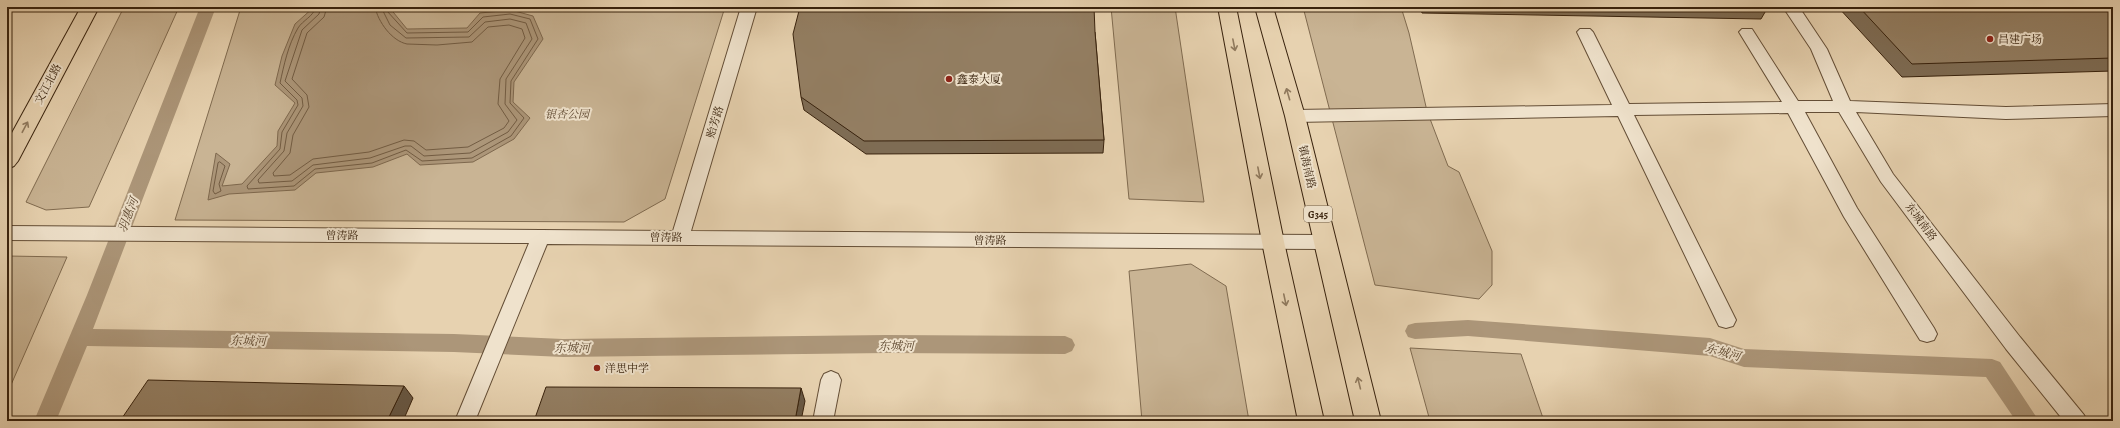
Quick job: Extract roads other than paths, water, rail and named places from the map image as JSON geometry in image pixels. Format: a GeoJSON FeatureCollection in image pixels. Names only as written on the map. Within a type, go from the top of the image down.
{"type":"FeatureCollection","features":[{"type":"Feature","properties":{"kind":"main road"},"geometry":{"type":"LineString","coordinates":[[7,133],[77,7]]}},
{"type":"Feature","properties":{"kind":"main road","name":"文江北路"},"geometry":{"type":"LineString","coordinates":[[7,162],[90,7]]}},
{"type":"Feature","properties":{"kind":"main road"},"geometry":{"type":"LineString","coordinates":[[1227,7],[1272,242],[1311,421]]}},
{"type":"Feature","properties":{"kind":"main road","name":"镇海南路"},"geometry":{"type":"LineString","coordinates":[[1264,7],[1295,116],[1368,421]]}},
{"type":"Feature","properties":{"kind":"street","name":"贻芳路"},"geometry":{"type":"LineString","coordinates":[[680,237],[749,7]]}},
{"type":"Feature","properties":{"kind":"street","name":"东城南路"},"geometry":{"type":"LineString","coordinates":[[1790,7],[1819,49],[1844,106],[1887,178],[2013,343],[2077,421]]}},
{"type":"Feature","properties":{"kind":"street"},"geometry":{"type":"LineString","coordinates":[[1585,32],[1622,111],[1726,320]]}},
{"type":"Feature","properties":{"kind":"street"},"geometry":{"type":"LineString","coordinates":[[1747,32],[1794,108],[1850,212],[1927,334]]}},
{"type":"Feature","properties":{"kind":"street"},"geometry":{"type":"LineString","coordinates":[[1295,116],[1439,112],[1622,111],[1844,106],[2006,113],[2113,110]]}},
{"type":"Feature","properties":{"kind":"street","name":"曾涛路"},"geometry":{"type":"LineString","coordinates":[[7,233],[1324,242]]}},
{"type":"Feature","properties":{"kind":"street"},"geometry":{"type":"LineString","coordinates":[[465,421],[540,237]]}},
{"type":"Feature","properties":{"kind":"street"},"geometry":{"type":"LineString","coordinates":[[823,421],[831,380]]}},
{"type":"Feature","properties":{"kind":"water"},"geometry":{"type":"Polygon","coordinates":[[[314,7],[389,7],[407,29],[467,28],[480,13],[511,10],[533,16],[543,39],[514,82],[513,102],[530,118],[514,139],[473,162],[420,165],[407,154],[373,167],[316,173],[295,190],[229,194],[208,200],[216,153],[230,164],[222,186],[242,184],[277,146],[278,131],[295,103],[275,85],[282,56],[295,24],[314,7]]]}},
{"type":"Feature","properties":{"kind":"waterway","name":"羽惠河"},"geometry":{"type":"LineString","coordinates":[[45,421],[97,295],[208,7]]}},
{"type":"Feature","properties":{"kind":"waterway","name":"东城河"},"geometry":{"type":"LineString","coordinates":[[1415,331],[1468,328],[1710,347],[1744,358],[1992,368],[2028,421]]}},
{"type":"Feature","properties":{"kind":"waterway","name":"东城河"},"geometry":{"type":"LineString","coordinates":[[80,337],[454,343],[563,348],[887,344],[1065,345]]}},
{"type":"Feature","properties":{"kind":"place","name":"昌建广场"},"geometry":{"type":"Point","coordinates":[1990,39]}},
{"type":"Feature","properties":{"kind":"place","name":"鑫泰大厦"},"geometry":{"type":"Point","coordinates":[949,79]}},
{"type":"Feature","properties":{"kind":"place","name":"洋思中学"},"geometry":{"type":"Point","coordinates":[597,368]}},
{"type":"Feature","properties":{"kind":"park label","name":"银杏公园"},"geometry":{"type":"Point","coordinates":[567,114]}}]}
